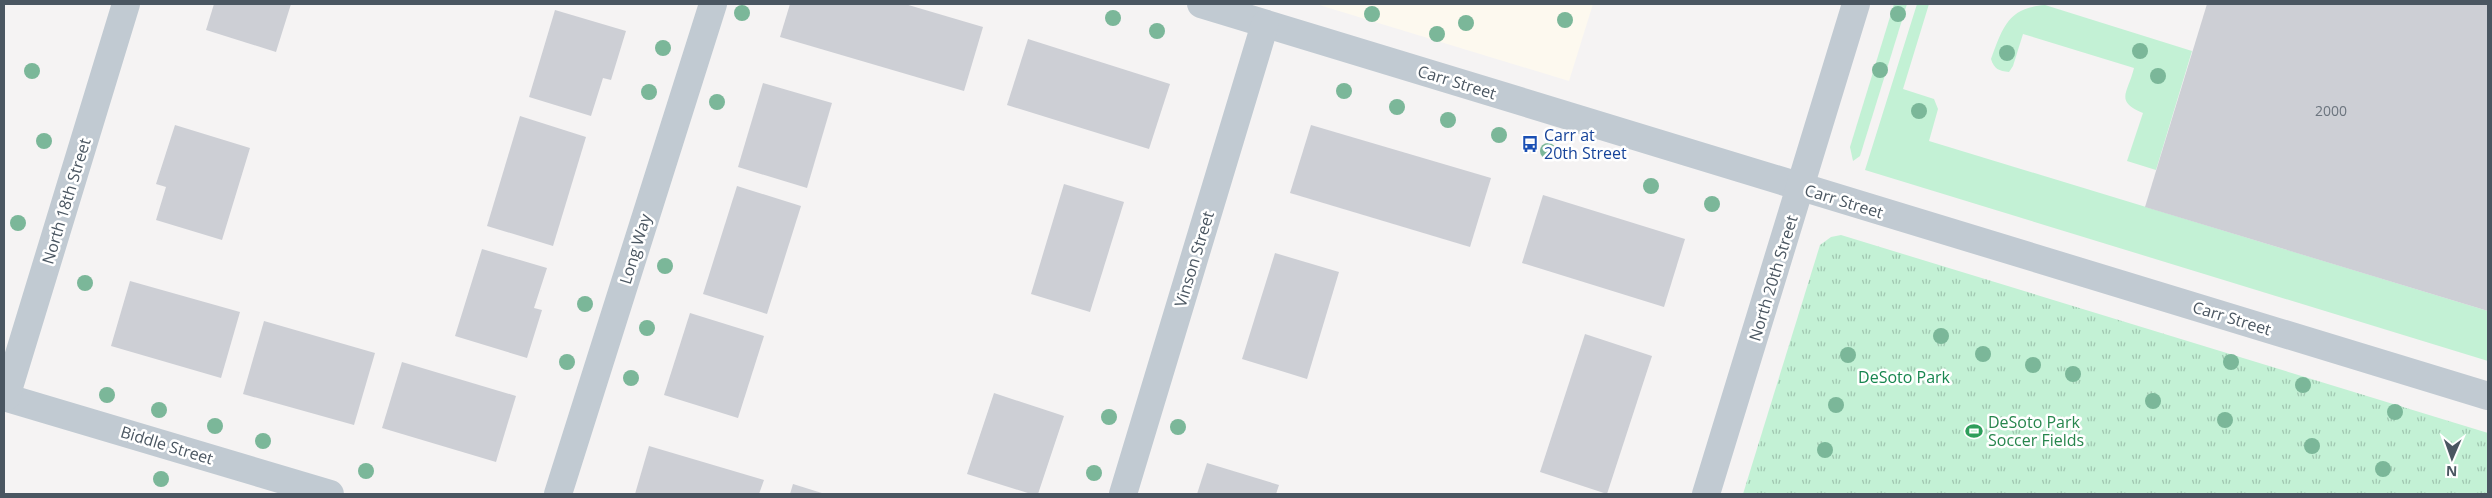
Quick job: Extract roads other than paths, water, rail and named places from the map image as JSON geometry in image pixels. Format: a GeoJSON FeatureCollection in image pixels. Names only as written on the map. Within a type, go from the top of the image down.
{"type":"FeatureCollection","features":[{"type":"Feature","properties":{"kind":"street","name":"North 18th Street"},"geometry":{"type":"LineString","coordinates":[[5,397],[126,4]]}},
{"type":"Feature","properties":{"kind":"street","name":"Long Way"},"geometry":{"type":"LineString","coordinates":[[558,494],[713,4]]}},
{"type":"Feature","properties":{"kind":"street","name":"Carr Street"},"geometry":{"type":"LineString","coordinates":[[1201,4],[2488,396]]}},
{"type":"Feature","properties":{"kind":"street","name":"North 20th Street"},"geometry":{"type":"LineString","coordinates":[[1706,494],[1856,4]]}},
{"type":"Feature","properties":{"kind":"street","name":"Vinson Street"},"geometry":{"type":"LineString","coordinates":[[1123,494],[1265,24]]}},
{"type":"Feature","properties":{"kind":"street","name":"Biddle Street"},"geometry":{"type":"LineString","coordinates":[[5,397],[330,494]]}},
{"type":"Feature","properties":{"kind":"place","name":"Carr at 20th Street"},"geometry":{"type":"Point","coordinates":[1530,144]}},
{"type":"Feature","properties":{"kind":"place","name":"DeSoto Park Soccer Fields"},"geometry":{"type":"Point","coordinates":[1974,431]}},
{"type":"Feature","properties":{"kind":"park label","name":"DeSoto Park"},"geometry":{"type":"Point","coordinates":[1904,377]}}]}
